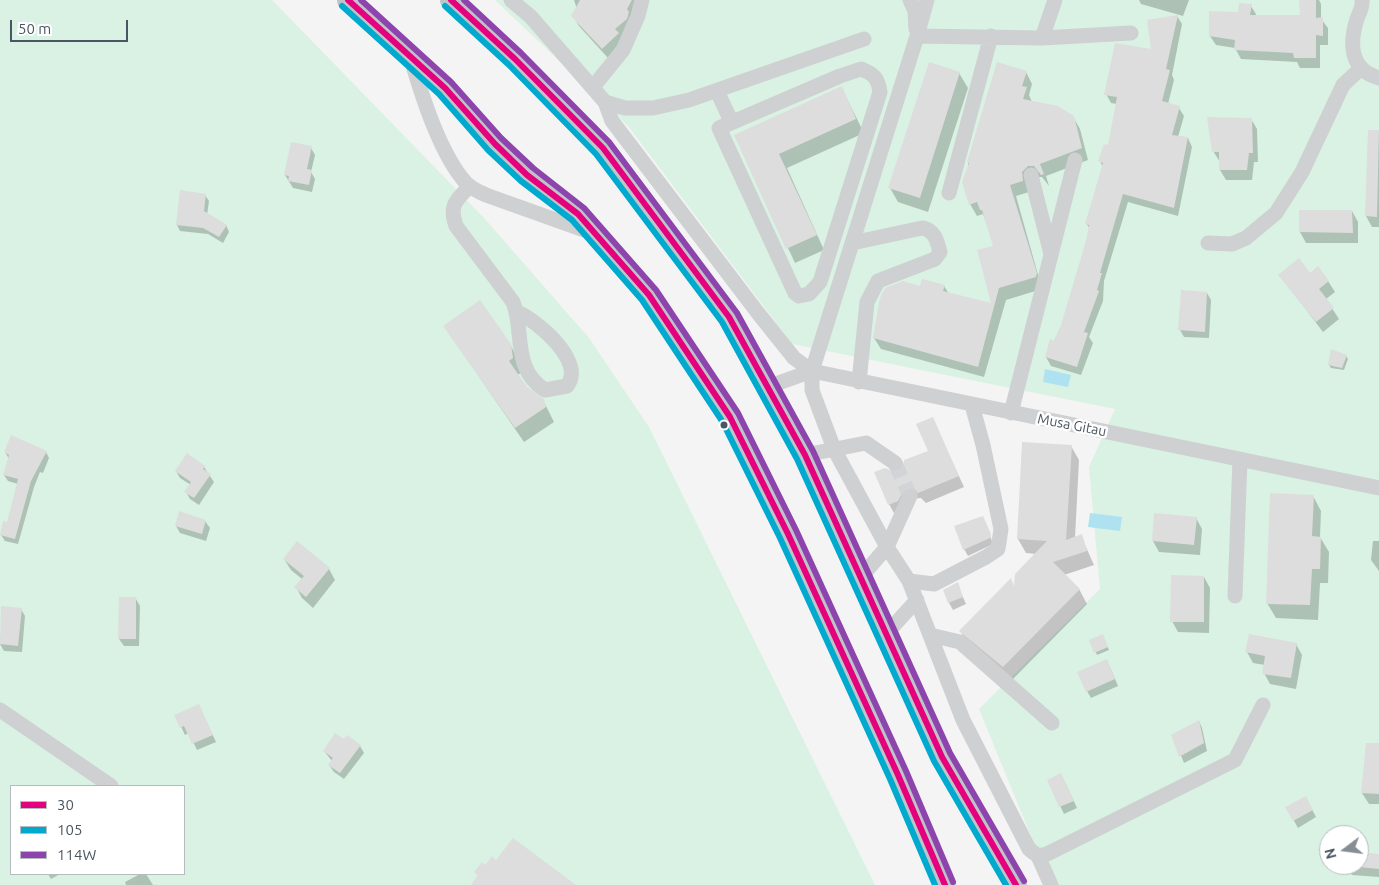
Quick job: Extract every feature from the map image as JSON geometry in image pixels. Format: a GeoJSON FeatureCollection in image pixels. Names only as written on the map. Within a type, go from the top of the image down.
{"type":"FeatureCollection","features":[{"type":"Feature","properties":{"kind":"highway"},"geometry":{"type":"LineString","coordinates":[[348,0],[445,88],[527,175],[578,214],[649,295],[730,417],[792,542],[898,775],[945,885]]}},
{"type":"Feature","properties":{"kind":"highway"},"geometry":{"type":"LineString","coordinates":[[452,0],[515,59],[603,148],[729,317],[805,455],[942,757],[1016,885]]}},
{"type":"Feature","properties":{"kind":"street"},"geometry":{"type":"LineString","coordinates":[[593,86],[623,50],[638,16],[642,0]]}},
{"type":"Feature","properties":{"kind":"street"},"geometry":{"type":"LineString","coordinates":[[910,0],[915,11],[917,36]]}},
{"type":"Feature","properties":{"kind":"street"},"geometry":{"type":"LineString","coordinates":[[927,0],[812,371],[812,390],[834,449],[887,547],[909,581],[963,720],[1029,849],[1038,856],[1051,885]]}},
{"type":"Feature","properties":{"kind":"street"},"geometry":{"type":"LineString","coordinates":[[1042,38],[1055,0]]}},
{"type":"Feature","properties":{"kind":"street"},"geometry":{"type":"LineString","coordinates":[[1362,0],[1353,35],[1353,52],[1360,69],[1369,75],[1379,78]]}},
{"type":"Feature","properties":{"kind":"street"},"geometry":{"type":"LineString","coordinates":[[518,2],[593,86],[605,102],[612,121],[758,313],[794,358],[812,371]]}},
{"type":"Feature","properties":{"kind":"street"},"geometry":{"type":"LineString","coordinates":[[917,36],[1042,38],[1131,33]]}},
{"type":"Feature","properties":{"kind":"street"},"geometry":{"type":"LineString","coordinates":[[950,193],[991,36]]}},
{"type":"Feature","properties":{"kind":"street"},"geometry":{"type":"LineString","coordinates":[[605,102],[625,108],[665,107],[717,91],[864,39]]}},
{"type":"Feature","properties":{"kind":"street"},"geometry":{"type":"LineString","coordinates":[[410,57],[426,107],[438,134],[458,172],[470,186],[486,195],[595,234]]}},
{"type":"Feature","properties":{"kind":"street"},"geometry":{"type":"LineString","coordinates":[[861,69],[873,74],[878,81],[880,92],[820,282],[808,294],[799,296],[795,293],[719,128],[731,121],[861,69]]}},
{"type":"Feature","properties":{"kind":"street"},"geometry":{"type":"LineString","coordinates":[[1208,243],[1232,244],[1246,238],[1276,213],[1302,172],[1343,85],[1360,69]]}},
{"type":"Feature","properties":{"kind":"street"},"geometry":{"type":"LineString","coordinates":[[717,91],[731,121]]}},
{"type":"Feature","properties":{"kind":"street"},"geometry":{"type":"LineString","coordinates":[[1011,413],[1052,258],[1075,160]]}},
{"type":"Feature","properties":{"kind":"street"},"geometry":{"type":"LineString","coordinates":[[1031,175],[1052,258]]}},
{"type":"Feature","properties":{"kind":"street"},"geometry":{"type":"LineString","coordinates":[[470,186],[453,206],[452,214],[456,226],[514,302],[517,312],[520,346],[534,383],[545,390],[567,386],[571,381],[571,369],[560,347],[528,316],[517,312]]}},
{"type":"Feature","properties":{"kind":"street"},"geometry":{"type":"LineString","coordinates":[[852,243],[922,228],[929,229],[934,235],[940,252],[935,258],[878,282],[867,302],[859,382]]}},
{"type":"Feature","properties":{"kind":"street"},"geometry":{"type":"LineString","coordinates":[[767,387],[812,371]]}},
{"type":"Feature","properties":{"kind":"street","name":"Musa Gitau"},"geometry":{"type":"LineString","coordinates":[[812,371],[1379,488]]}},
{"type":"Feature","properties":{"kind":"street"},"geometry":{"type":"LineString","coordinates":[[909,581],[934,584],[998,549],[1002,529],[983,444],[972,405]]}},
{"type":"Feature","properties":{"kind":"street"},"geometry":{"type":"LineString","coordinates":[[805,455],[866,443],[895,464]]}},
{"type":"Feature","properties":{"kind":"street"},"geometry":{"type":"LineString","coordinates":[[1235,596],[1240,459]]}},
{"type":"Feature","properties":{"kind":"street"},"geometry":{"type":"LineString","coordinates":[[860,578],[887,547],[910,496]]}},
{"type":"Feature","properties":{"kind":"street"},"geometry":{"type":"LineString","coordinates":[[886,634],[917,600]]}},
{"type":"Feature","properties":{"kind":"street"},"geometry":{"type":"LineString","coordinates":[[930,636],[960,642],[1052,723]]}},
{"type":"Feature","properties":{"kind":"street"},"geometry":{"type":"LineString","coordinates":[[1038,856],[1047,854],[1235,760],[1263,705]]}},
{"type":"Feature","properties":{"kind":"street"},"geometry":{"type":"LineString","coordinates":[[0,710],[110,785]]}},
{"type":"Feature","properties":{"kind":"green space"},"geometry":{"type":"Polygon","coordinates":[[[0,0],[272,0],[485,219],[589,338],[649,427],[875,885],[0,885],[0,0]]]}},
{"type":"Feature","properties":{"kind":"green space"},"geometry":{"type":"Polygon","coordinates":[[[495,0],[1379,0],[1379,885],[1051,885],[979,709],[1100,589],[1089,467],[1115,409],[792,344],[628,126],[495,0]]]}},
{"type":"Feature","properties":{"kind":"water"},"geometry":{"type":"Polygon","coordinates":[[[1045,369],[1071,375],[1068,387],[1043,382],[1045,369]]]}},
{"type":"Feature","properties":{"kind":"water"},"geometry":{"type":"Polygon","coordinates":[[[1090,513],[1122,517],[1120,531],[1088,527],[1090,513]]]}},
{"type":"Feature","properties":{"kind":"building"},"geometry":{"type":"Polygon","coordinates":[[[580,0],[632,0],[627,9],[629,12],[627,19],[615,29],[619,33],[602,49],[571,16],[580,0]]]}},
{"type":"Feature","properties":{"kind":"building"},"geometry":{"type":"Polygon","coordinates":[[[1299,0],[1316,0],[1316,18],[1323,17],[1323,36],[1316,35],[1316,58],[1294,58],[1293,53],[1234,50],[1235,40],[1209,36],[1209,11],[1238,12],[1239,3],[1252,4],[1250,15],[1300,15],[1299,0]]]}},
{"type":"Feature","properties":{"kind":"building"},"geometry":{"type":"Polygon","coordinates":[[[1178,15],[1166,69],[1170,70],[1162,101],[1180,106],[1172,135],[1188,137],[1174,208],[1123,194],[1100,273],[1102,273],[1097,290],[1099,291],[1084,332],[1088,333],[1077,367],[1045,357],[1050,339],[1054,341],[1061,325],[1086,241],[1089,225],[1085,224],[1103,163],[1098,161],[1104,144],[1108,145],[1117,97],[1104,95],[1115,43],[1151,49],[1147,20],[1178,15]]]}},
{"type":"Feature","properties":{"kind":"building"},"geometry":{"type":"Polygon","coordinates":[[[929,62],[960,72],[920,198],[888,188],[929,62]]]}},
{"type":"Feature","properties":{"kind":"building"},"geometry":{"type":"Polygon","coordinates":[[[997,62],[1027,71],[1022,86],[1027,87],[1023,99],[1058,106],[1074,116],[1082,148],[1040,164],[1044,174],[1041,175],[1034,166],[1028,166],[1022,172],[1023,181],[1010,185],[1037,273],[1036,277],[999,288],[978,367],[873,338],[880,298],[885,288],[903,281],[920,286],[922,279],[945,285],[943,291],[991,303],[977,250],[993,246],[982,210],[980,210],[977,202],[969,205],[962,182],[997,62]]]}},
{"type":"Feature","properties":{"kind":"building"},"geometry":{"type":"Polygon","coordinates":[[[842,86],[856,119],[779,154],[817,235],[786,249],[734,135],[842,86]]]}},
{"type":"Feature","properties":{"kind":"building"},"geometry":{"type":"Polygon","coordinates":[[[1207,117],[1252,118],[1253,153],[1249,153],[1247,170],[1219,170],[1219,152],[1212,152],[1207,117]]]}},
{"type":"Feature","properties":{"kind":"building"},"geometry":{"type":"Polygon","coordinates":[[[1368,130],[1379,130],[1377,217],[1365,216],[1368,130]]]}},
{"type":"Feature","properties":{"kind":"building"},"geometry":{"type":"Polygon","coordinates":[[[291,142],[312,146],[307,169],[312,170],[309,185],[288,181],[289,176],[284,175],[291,142]]]}},
{"type":"Feature","properties":{"kind":"building"},"geometry":{"type":"Polygon","coordinates":[[[180,190],[206,194],[204,211],[227,225],[219,237],[203,228],[176,225],[180,190]]]}},
{"type":"Feature","properties":{"kind":"building"},"geometry":{"type":"Polygon","coordinates":[[[1299,210],[1352,210],[1353,233],[1299,232],[1299,210]]]}},
{"type":"Feature","properties":{"kind":"building"},"geometry":{"type":"Polygon","coordinates":[[[1299,258],[1310,273],[1318,266],[1329,281],[1319,289],[1334,308],[1316,322],[1278,275],[1299,258]]]}},
{"type":"Feature","properties":{"kind":"building"},"geometry":{"type":"Polygon","coordinates":[[[1181,290],[1207,292],[1205,332],[1178,330],[1181,290]]]}},
{"type":"Feature","properties":{"kind":"building"},"geometry":{"type":"Polygon","coordinates":[[[480,300],[511,344],[513,358],[509,361],[527,387],[544,399],[546,407],[515,428],[443,326],[480,300]]]}},
{"type":"Feature","properties":{"kind":"building"},"geometry":{"type":"Polygon","coordinates":[[[1331,349],[1347,355],[1342,368],[1328,365],[1331,349]]]}},
{"type":"Feature","properties":{"kind":"building"},"geometry":{"type":"Polygon","coordinates":[[[933,417],[959,476],[918,493],[913,487],[905,488],[898,501],[888,505],[874,472],[885,468],[899,472],[903,468],[904,460],[928,451],[916,424],[933,417]]]}},
{"type":"Feature","properties":{"kind":"building"},"geometry":{"type":"Polygon","coordinates":[[[11,435],[47,451],[31,481],[15,539],[0,535],[3,521],[7,522],[18,479],[3,475],[9,455],[4,452],[11,435]]]}},
{"type":"Feature","properties":{"kind":"building"},"geometry":{"type":"Polygon","coordinates":[[[1022,442],[1072,445],[1066,540],[1082,534],[1087,551],[1053,562],[1080,589],[1003,667],[959,631],[1011,578],[1014,586],[1015,574],[1047,541],[1017,539],[1022,442]]]}},
{"type":"Feature","properties":{"kind":"building"},"geometry":{"type":"Polygon","coordinates":[[[187,453],[205,466],[203,469],[211,474],[194,498],[184,492],[191,482],[175,471],[187,453]]]}},
{"type":"Feature","properties":{"kind":"building"},"geometry":{"type":"Polygon","coordinates":[[[1270,493],[1314,495],[1312,536],[1321,537],[1320,569],[1312,569],[1310,605],[1266,604],[1270,493]]]}},
{"type":"Feature","properties":{"kind":"building"},"geometry":{"type":"Polygon","coordinates":[[[179,511],[206,520],[202,534],[175,526],[179,511]]]}},
{"type":"Feature","properties":{"kind":"building"},"geometry":{"type":"Polygon","coordinates":[[[1154,513],[1197,517],[1194,545],[1152,541],[1154,513]]]}},
{"type":"Feature","properties":{"kind":"building"},"geometry":{"type":"Polygon","coordinates":[[[983,516],[991,534],[990,538],[963,550],[954,526],[983,516]]]}},
{"type":"Feature","properties":{"kind":"building"},"geometry":{"type":"Polygon","coordinates":[[[297,541],[330,568],[306,597],[294,587],[304,576],[283,559],[297,541]]]}},
{"type":"Feature","properties":{"kind":"building"},"geometry":{"type":"Polygon","coordinates":[[[1171,575],[1204,576],[1204,622],[1170,622],[1171,575]]]}},
{"type":"Feature","properties":{"kind":"building"},"geometry":{"type":"Polygon","coordinates":[[[958,582],[963,597],[948,603],[943,590],[958,582]]]}},
{"type":"Feature","properties":{"kind":"building"},"geometry":{"type":"Polygon","coordinates":[[[119,597],[136,597],[136,639],[118,639],[119,597]]]}},
{"type":"Feature","properties":{"kind":"building"},"geometry":{"type":"Polygon","coordinates":[[[1,606],[22,608],[18,646],[0,644],[1,606]]]}},
{"type":"Feature","properties":{"kind":"building"},"geometry":{"type":"Polygon","coordinates":[[[1103,634],[1108,647],[1094,653],[1089,640],[1103,634]]]}},
{"type":"Feature","properties":{"kind":"building"},"geometry":{"type":"Polygon","coordinates":[[[1249,634],[1297,643],[1291,678],[1262,674],[1265,656],[1245,652],[1249,634]]]}},
{"type":"Feature","properties":{"kind":"building"},"geometry":{"type":"Polygon","coordinates":[[[1107,659],[1115,679],[1086,692],[1077,672],[1107,659]]]}},
{"type":"Feature","properties":{"kind":"building"},"geometry":{"type":"Polygon","coordinates":[[[199,704],[213,735],[192,744],[184,726],[180,728],[174,715],[199,704]]]}},
{"type":"Feature","properties":{"kind":"building"},"geometry":{"type":"Polygon","coordinates":[[[1199,720],[1204,743],[1179,757],[1171,735],[1199,720]]]}},
{"type":"Feature","properties":{"kind":"building"},"geometry":{"type":"Polygon","coordinates":[[[335,733],[344,739],[347,735],[361,745],[340,773],[328,765],[333,758],[323,751],[335,733]]]}},
{"type":"Feature","properties":{"kind":"building"},"geometry":{"type":"Polygon","coordinates":[[[1366,743],[1379,743],[1379,794],[1361,793],[1366,743]]]}},
{"type":"Feature","properties":{"kind":"building"},"geometry":{"type":"Polygon","coordinates":[[[1061,773],[1074,801],[1059,807],[1047,780],[1061,773]]]}},
{"type":"Feature","properties":{"kind":"building"},"geometry":{"type":"Polygon","coordinates":[[[1306,796],[1313,810],[1293,821],[1285,807],[1306,796]]]}},
{"type":"Feature","properties":{"kind":"building"},"geometry":{"type":"Polygon","coordinates":[[[513,838],[576,885],[471,885],[478,875],[474,872],[482,862],[485,865],[492,856],[496,860],[513,838]]]}},
{"type":"Feature","properties":{"kind":"building"},"geometry":{"type":"Polygon","coordinates":[[[1369,853],[1379,854],[1379,869],[1369,868],[1369,853]]]}},
{"type":"Feature","properties":{"kind":"tunnel"},"geometry":{"type":"LineString","coordinates":[[895,463],[910,496]]}},
{"type":"Feature","properties":{"kind":"transit line","name":"30"},"geometry":{"type":"LineString","coordinates":[[348,0],[445,88],[495,144],[527,175],[578,214],[649,295],[730,417],[788,534],[898,775],[945,885]]}},
{"type":"Feature","properties":{"kind":"transit line","name":"114W"},"geometry":{"type":"LineString","coordinates":[[361,0],[451,82],[501,138],[533,168],[584,208],[656,290],[738,413],[796,530],[906,771],[953,882]]}},
{"type":"Feature","properties":{"kind":"transit line","name":"30"},"geometry":{"type":"LineString","coordinates":[[451,0],[515,59],[603,148],[729,317],[805,455],[942,757],[1016,885]]}},
{"type":"Feature","properties":{"kind":"transit line","name":"114W"},"geometry":{"type":"LineString","coordinates":[[464,0],[521,53],[609,142],[737,313],[813,451],[950,753],[1024,881]]}},
{"type":"Feature","properties":{"kind":"transit line","name":"105"},"geometry":{"type":"LineString","coordinates":[[342,6],[439,94],[488,150],[521,181],[572,220],[642,300],[722,421],[780,538],[890,779],[935,885]]}},
{"type":"Feature","properties":{"kind":"transit line","name":"105"},"geometry":{"type":"LineString","coordinates":[[445,6],[509,65],[596,154],[722,322],[797,459],[934,761],[1006,885]]}}]}
